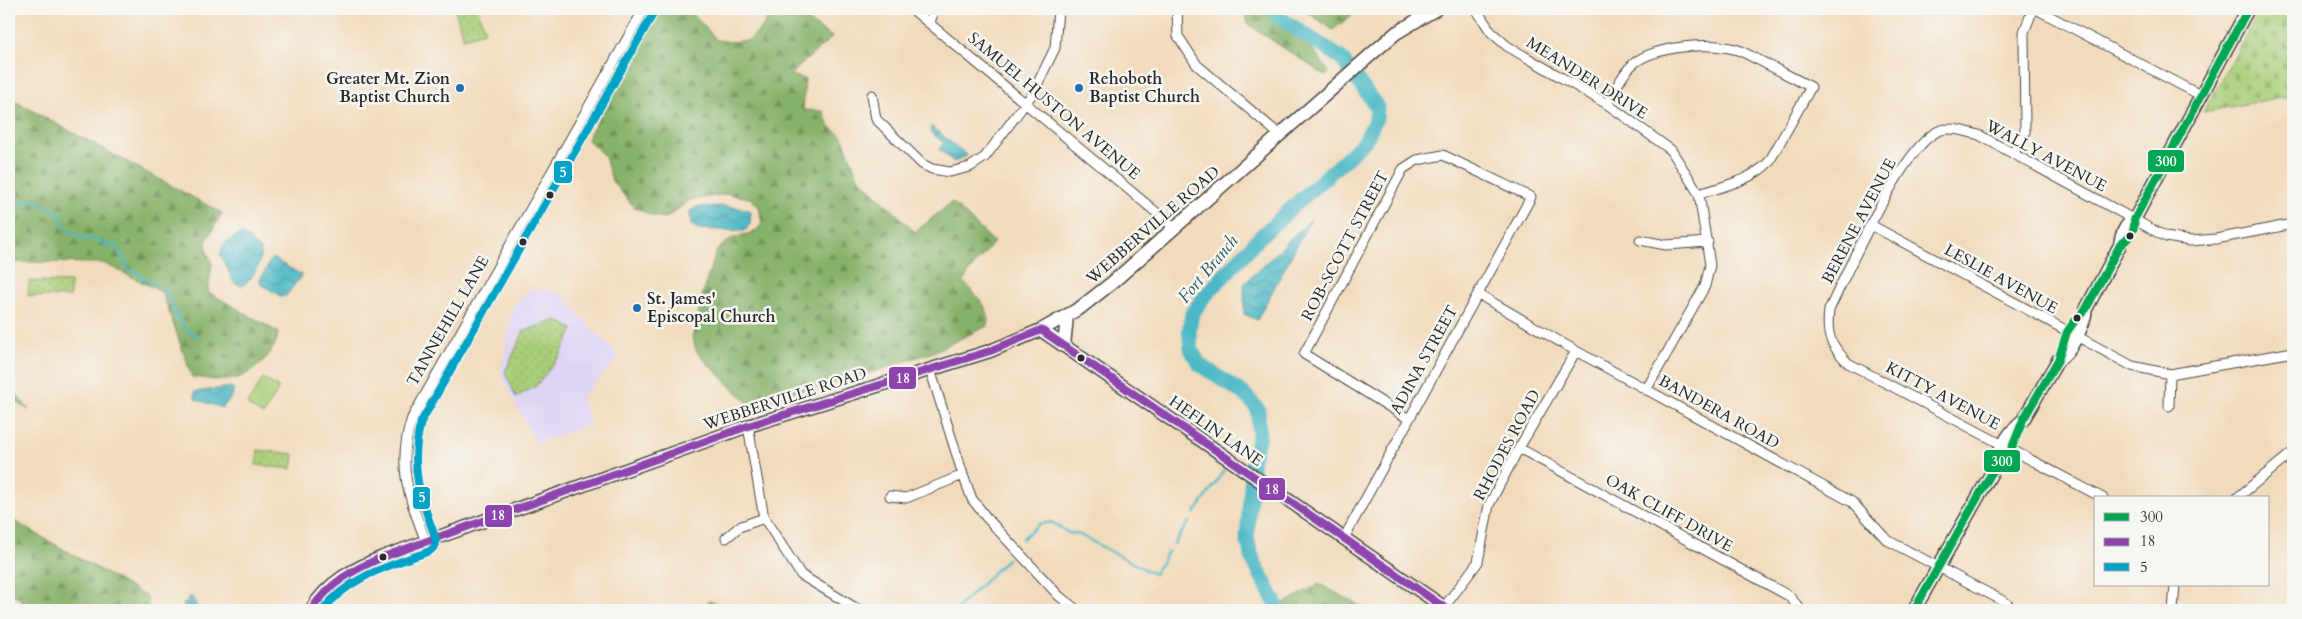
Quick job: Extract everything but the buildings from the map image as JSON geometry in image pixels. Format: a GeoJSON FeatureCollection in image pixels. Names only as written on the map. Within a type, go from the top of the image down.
{"type":"FeatureCollection","features":[{"type":"Feature","properties":{"kind":"street","name":"TANNEHILL LANE"},"geometry":{"type":"LineString","coordinates":[[426,542],[409,496],[405,475],[405,446],[412,418],[644,9]]}},
{"type":"Feature","properties":{"kind":"street","name":"SAMUEL HUSTON AVENUE"},"geometry":{"type":"LineString","coordinates":[[912,9],[1175,228]]}},
{"type":"Feature","properties":{"kind":"street"},"geometry":{"type":"LineString","coordinates":[[930,23],[934,9]]}},
{"type":"Feature","properties":{"kind":"street"},"geometry":{"type":"LineString","coordinates":[[872,95],[876,119],[912,157],[932,169],[950,172],[970,167],[985,157],[1027,103],[1055,48],[1058,9]]}},
{"type":"Feature","properties":{"kind":"street"},"geometry":{"type":"LineString","coordinates":[[1177,9],[1178,36],[1197,65],[1280,135]]}},
{"type":"Feature","properties":{"kind":"street","name":"WEBBERVILLE ROAD"},"geometry":{"type":"LineString","coordinates":[[426,542],[748,426],[1017,342],[1041,330],[1096,297],[1366,58],[1396,34],[1436,9]]}},
{"type":"Feature","properties":{"kind":"street","name":"MEANDER DRIVE"},"geometry":{"type":"LineString","coordinates":[[1476,9],[1491,32],[1507,46],[1607,104],[1670,150],[1699,194],[1708,242],[1710,265],[1705,286],[1646,390]]}},
{"type":"Feature","properties":{"kind":"street"},"geometry":{"type":"LineString","coordinates":[[2013,154],[2025,132],[2024,32],[2035,9],[2200,95]]}},
{"type":"Feature","properties":{"kind":"street"},"geometry":{"type":"LineString","coordinates":[[1914,610],[1991,474],[1993,464],[2007,447],[2015,426],[2023,420],[2058,360],[2059,350],[2072,335],[2079,314],[2086,309],[2120,245],[2128,240],[2134,228],[2134,220],[2248,9]]}},
{"type":"Feature","properties":{"kind":"street"},"geometry":{"type":"LineString","coordinates":[[1607,104],[1628,70],[1641,58],[1656,52],[1712,45],[1741,51],[1811,87],[1769,162],[1760,172],[1699,194]]}},
{"type":"Feature","properties":{"kind":"street","name":"WALLY AVENUE"},"geometry":{"type":"LineString","coordinates":[[1941,130],[1960,130],[1979,135],[2166,237],[2190,241],[2216,239],[2293,224]]}},
{"type":"Feature","properties":{"kind":"street","name":"BERENE AVENUE"},"geometry":{"type":"LineString","coordinates":[[1829,339],[1827,325],[1829,310],[1871,225],[1912,155],[1924,140],[1941,130]]}},
{"type":"Feature","properties":{"kind":"street","name":"ROB-SCOTT STREET"},"geometry":{"type":"LineString","coordinates":[[1409,418],[1304,354],[1396,181],[1403,170],[1417,160],[1443,155],[1531,197]]}},
{"type":"Feature","properties":{"kind":"street","name":"ADINA STREET"},"geometry":{"type":"LineString","coordinates":[[1344,538],[1531,197]]}},
{"type":"Feature","properties":{"kind":"street","name":"LESLIE AVENUE"},"geometry":{"type":"LineString","coordinates":[[1871,225],[2132,366],[2170,374],[2293,352]]}},
{"type":"Feature","properties":{"kind":"street"},"geometry":{"type":"LineString","coordinates":[[1640,240],[1666,245],[1708,242]]}},
{"type":"Feature","properties":{"kind":"street","name":"BANDERA ROAD"},"geometry":{"type":"LineString","coordinates":[[1478,294],[1646,390],[1852,502],[1887,540],[1937,568],[2005,602],[2013,610]]}},
{"type":"Feature","properties":{"kind":"street"},"geometry":{"type":"LineString","coordinates":[[1064,346],[1067,316]]}},
{"type":"Feature","properties":{"kind":"street","name":"HEFLIN LANE"},"geometry":{"type":"LineString","coordinates":[[1041,330],[1445,609]]}},
{"type":"Feature","properties":{"kind":"street","name":"KITTY AVENUE"},"geometry":{"type":"LineString","coordinates":[[1829,339],[1848,363],[2099,496]]}},
{"type":"Feature","properties":{"kind":"street","name":"RHODES ROAD"},"geometry":{"type":"LineString","coordinates":[[1445,609],[1478,562],[1489,505],[1519,448],[1576,351]]}},
{"type":"Feature","properties":{"kind":"street"},"geometry":{"type":"LineString","coordinates":[[930,369],[972,499],[986,517],[1059,596],[1077,610]]}},
{"type":"Feature","properties":{"kind":"street"},"geometry":{"type":"LineString","coordinates":[[2169,406],[2170,374]]}},
{"type":"Feature","properties":{"kind":"street"},"geometry":{"type":"LineString","coordinates":[[748,426],[764,518],[801,575],[859,610]]}},
{"type":"Feature","properties":{"kind":"street","name":"OAK CLIFF DRIVE"},"geometry":{"type":"LineString","coordinates":[[1519,448],[1789,596],[1801,610]]}},
{"type":"Feature","properties":{"kind":"street"},"geometry":{"type":"LineString","coordinates":[[2239,496],[2293,452]]}},
{"type":"Feature","properties":{"kind":"street"},"geometry":{"type":"LineString","coordinates":[[890,496],[906,498],[963,475]]}},
{"type":"Feature","properties":{"kind":"street"},"geometry":{"type":"LineString","coordinates":[[726,538],[739,527],[764,518]]}},
{"type":"Feature","properties":{"kind":"street"},"geometry":{"type":"LineString","coordinates":[[311,610],[323,594],[350,572],[426,542]]}},
{"type":"Feature","properties":{"kind":"street"},"geometry":{"type":"LineString","coordinates":[[2173,610],[2175,586]]}},
{"type":"Feature","properties":{"kind":"shaded area"},"geometry":{"type":"Polygon","coordinates":[[[530,289],[558,291],[619,357],[581,398],[591,424],[536,444],[501,375],[512,308],[530,289]]]}},
{"type":"Feature","properties":{"kind":"green space"},"geometry":{"type":"Polygon","coordinates":[[[455,9],[478,9],[485,32],[463,38],[455,9]]]}},
{"type":"Feature","properties":{"kind":"green space"},"geometry":{"type":"Polygon","coordinates":[[[660,9],[688,9],[717,40],[730,42],[749,40],[763,27],[772,9],[790,9],[832,37],[790,75],[805,79],[803,110],[823,111],[829,126],[842,136],[858,177],[915,232],[952,202],[994,242],[972,268],[964,282],[985,308],[988,319],[987,326],[933,352],[855,378],[748,403],[698,354],[692,338],[705,285],[717,250],[732,238],[754,232],[762,224],[759,207],[750,198],[727,194],[690,200],[666,218],[652,216],[633,206],[612,181],[605,157],[587,139],[660,9]]]}},
{"type":"Feature","properties":{"kind":"green space"},"geometry":{"type":"Polygon","coordinates":[[[1243,9],[1270,9],[1276,19],[1312,48],[1329,72],[1326,76],[1249,25],[1243,9]]]}},
{"type":"Feature","properties":{"kind":"green space"},"geometry":{"type":"Polygon","coordinates":[[[1303,9],[1359,9],[1333,30],[1303,9]]]}},
{"type":"Feature","properties":{"kind":"green space"},"geometry":{"type":"Polygon","coordinates":[[[2261,9],[2293,9],[2293,95],[2203,112],[2261,9]]]}},
{"type":"Feature","properties":{"kind":"green space"},"geometry":{"type":"Polygon","coordinates":[[[9,98],[222,213],[206,242],[207,252],[212,263],[208,292],[278,332],[274,347],[257,367],[242,376],[230,380],[192,377],[162,292],[103,263],[13,262],[9,266],[9,98]]]}},
{"type":"Feature","properties":{"kind":"green space"},"geometry":{"type":"Polygon","coordinates":[[[29,281],[70,282],[70,297],[28,296],[29,281]]]}},
{"type":"Feature","properties":{"kind":"green space"},"geometry":{"type":"Polygon","coordinates":[[[557,320],[573,329],[560,356],[536,386],[516,397],[505,372],[524,331],[557,320]]]}},
{"type":"Feature","properties":{"kind":"green space"},"geometry":{"type":"Polygon","coordinates":[[[263,378],[279,388],[263,415],[247,405],[263,378]]]}},
{"type":"Feature","properties":{"kind":"green space"},"geometry":{"type":"Polygon","coordinates":[[[9,385],[29,410],[9,397],[9,385]]]}},
{"type":"Feature","properties":{"kind":"green space"},"geometry":{"type":"Polygon","coordinates":[[[258,450],[294,454],[292,469],[256,465],[258,450]]]}},
{"type":"Feature","properties":{"kind":"green space"},"geometry":{"type":"Polygon","coordinates":[[[9,518],[147,597],[149,610],[23,610],[22,600],[9,593],[9,518]]]}},
{"type":"Feature","properties":{"kind":"green space"},"geometry":{"type":"Polygon","coordinates":[[[1319,584],[1369,610],[1272,610],[1319,584]]]}},
{"type":"Feature","properties":{"kind":"green space"},"geometry":{"type":"Polygon","coordinates":[[[709,601],[738,610],[700,610],[709,601]]]}},
{"type":"Feature","properties":{"kind":"water"},"geometry":{"type":"Polygon","coordinates":[[[931,126],[967,156],[954,162],[939,149],[944,143],[930,132],[931,126]]]}},
{"type":"Feature","properties":{"kind":"water"},"geometry":{"type":"Polygon","coordinates":[[[725,206],[745,209],[751,212],[750,224],[745,231],[699,229],[691,225],[690,211],[697,207],[725,206]]]}},
{"type":"Feature","properties":{"kind":"water"},"geometry":{"type":"Polygon","coordinates":[[[1311,219],[1257,320],[1244,314],[1244,284],[1311,219]]]}},
{"type":"Feature","properties":{"kind":"water"},"geometry":{"type":"Polygon","coordinates":[[[240,234],[247,237],[261,251],[256,271],[242,286],[234,283],[220,254],[223,244],[240,234]]]}},
{"type":"Feature","properties":{"kind":"water"},"geometry":{"type":"Polygon","coordinates":[[[272,258],[302,275],[286,296],[282,297],[261,284],[260,280],[272,258]]]}},
{"type":"Feature","properties":{"kind":"water"},"geometry":{"type":"Polygon","coordinates":[[[232,387],[234,390],[232,397],[222,408],[195,399],[194,392],[232,387]]]}},
{"type":"Feature","properties":{"kind":"water"},"geometry":{"type":"Polygon","coordinates":[[[192,597],[198,610],[185,610],[183,604],[188,603],[187,598],[192,597]]]}},
{"type":"Feature","properties":{"kind":"waterway","name":"Fort Branch"},"geometry":{"type":"LineString","coordinates":[[1274,9],[1280,18],[1341,58],[1377,107],[1376,118],[1365,141],[1260,237],[1205,296],[1192,314],[1189,331],[1191,349],[1199,364],[1244,394],[1258,409],[1259,436],[1253,458],[1247,539],[1253,560],[1279,610]]}},
{"type":"Feature","properties":{"kind":"waterway"},"geometry":{"type":"LineString","coordinates":[[9,203],[19,204],[29,200],[40,203],[58,212],[65,227],[79,237],[95,239],[109,246],[116,245],[128,268],[168,292],[172,305],[182,324],[186,329],[198,336]]}},
{"type":"Feature","properties":{"kind":"waterway","name":"Fort Branch"},"geometry":{"type":"LineString","coordinates":[[1246,457],[1255,451]]}},
{"type":"Feature","properties":{"kind":"waterway"},"geometry":{"type":"LineString","coordinates":[[1195,513],[1224,471]]}},
{"type":"Feature","properties":{"kind":"waterway"},"geometry":{"type":"LineString","coordinates":[[1022,539],[1039,524],[1051,522],[1069,533],[1078,534],[1154,574],[1168,552]]}},
{"type":"Feature","properties":{"kind":"waterway"},"geometry":{"type":"LineString","coordinates":[[1174,544],[1189,522]]}},
{"type":"Feature","properties":{"kind":"waterway"},"geometry":{"type":"LineString","coordinates":[[956,610],[1007,559]]}},
{"type":"Feature","properties":{"kind":"transit line","name":"300"},"geometry":{"type":"LineString","coordinates":[[1914,610],[1991,474],[2011,450],[2023,420],[2058,360],[2067,332],[2086,309],[2120,245],[2131,235],[2134,228],[2134,220],[2248,9]]}},
{"type":"Feature","properties":{"kind":"transit line","name":"5"},"geometry":{"type":"LineString","coordinates":[[323,610],[345,588],[358,580],[386,567],[430,551],[435,546],[436,539],[421,495],[416,468],[416,453],[421,422],[653,14]]}},
{"type":"Feature","properties":{"kind":"transit line","name":"18"},"geometry":{"type":"LineString","coordinates":[[311,610],[318,600],[343,578],[383,557],[748,426],[990,351],[1041,330],[1448,610]]}},
{"type":"Feature","properties":{"kind":"place","name":"Greater Mt. Zion Baptist Church"},"geometry":{"type":"Point","coordinates":[460,88]}},
{"type":"Feature","properties":{"kind":"place","name":"Rehoboth Baptist Church"},"geometry":{"type":"Point","coordinates":[1079,88]}},
{"type":"Feature","properties":{"kind":"place","name":"St. James' Episcopal Church"},"geometry":{"type":"Point","coordinates":[637,308]}}]}
